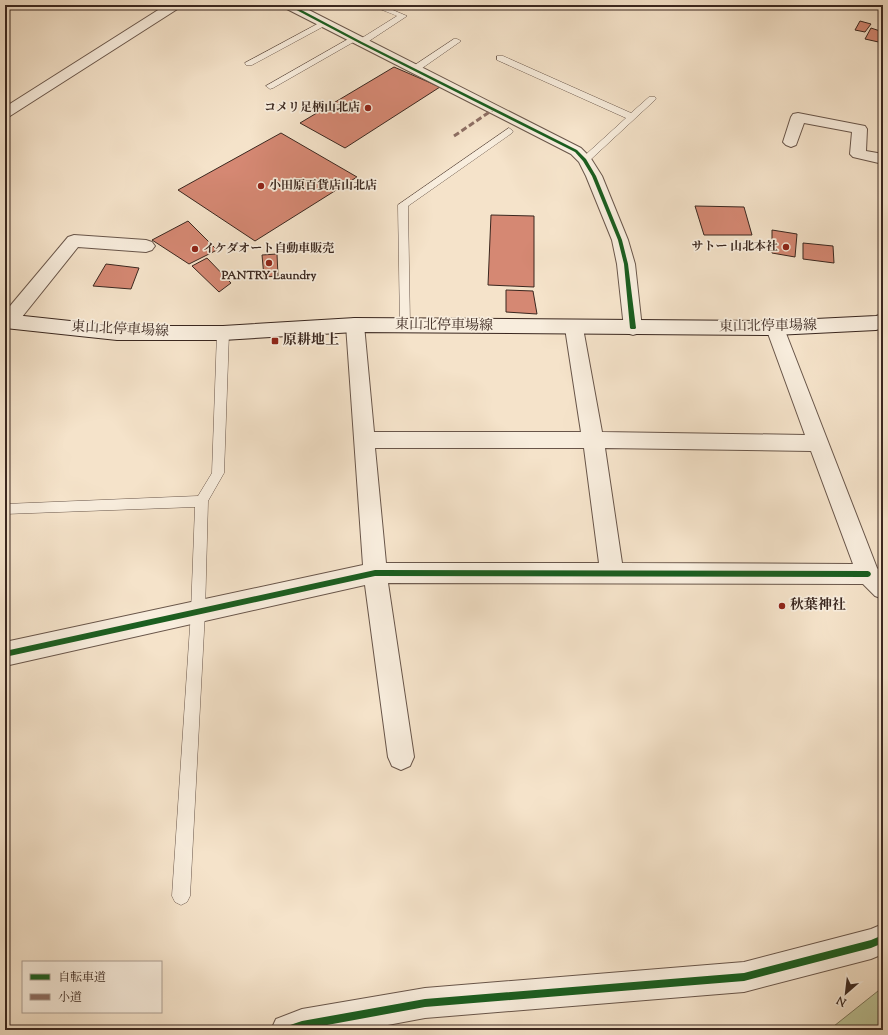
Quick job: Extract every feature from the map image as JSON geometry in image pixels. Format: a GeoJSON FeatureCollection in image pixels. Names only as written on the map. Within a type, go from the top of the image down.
{"type":"FeatureCollection","features":[{"type":"Feature","properties":{"kind":"street"},"geometry":{"type":"LineString","coordinates":[[5,113],[175,5]]}},
{"type":"Feature","properties":{"kind":"street"},"geometry":{"type":"LineString","coordinates":[[289,5],[356,41],[415,69],[576,151],[584,160],[594,176],[620,240],[626,264],[633,328]]}},
{"type":"Feature","properties":{"kind":"street"},"geometry":{"type":"LineString","coordinates":[[791,142],[798,117],[860,130],[858,154],[883,159]]}},
{"type":"Feature","properties":{"kind":"street"},"geometry":{"type":"LineString","coordinates":[[6,322],[74,240],[146,246]]}},
{"type":"Feature","properties":{"kind":"street","name":"東山北停車場線"},"geometry":{"type":"LineString","coordinates":[[6,322],[117,333],[223,333],[355,325],[574,328],[775,328],[881,323]]}},
{"type":"Feature","properties":{"kind":"street"},"geometry":{"type":"LineString","coordinates":[[355,325],[375,573],[401,757]]}},
{"type":"Feature","properties":{"kind":"street"},"geometry":{"type":"LineString","coordinates":[[574,328],[593,440],[612,574]]}},
{"type":"Feature","properties":{"kind":"street"},"geometry":{"type":"LineString","coordinates":[[5,654],[375,573],[612,574],[876,582],[817,443],[775,328]]}},
{"type":"Feature","properties":{"kind":"street"},"geometry":{"type":"LineString","coordinates":[[364,440],[593,440],[817,443]]}},
{"type":"Feature","properties":{"kind":"street"},"geometry":{"type":"LineString","coordinates":[[287,1030],[302,1024],[425,1003],[744,977],[871,944],[883,939]]}},
{"type":"Feature","properties":{"kind":"lane"},"geometry":{"type":"LineString","coordinates":[[270,86],[403,16],[374,5]]}},
{"type":"Feature","properties":{"kind":"lane"},"geometry":{"type":"LineString","coordinates":[[249,63],[324,24]]}},
{"type":"Feature","properties":{"kind":"lane"},"geometry":{"type":"LineString","coordinates":[[415,69],[457,41]]}},
{"type":"Feature","properties":{"kind":"lane"},"geometry":{"type":"LineString","coordinates":[[500,58],[632,117]]}},
{"type":"Feature","properties":{"kind":"lane"},"geometry":{"type":"LineString","coordinates":[[584,160],[652,99]]}},
{"type":"Feature","properties":{"kind":"lane"},"geometry":{"type":"LineString","coordinates":[[405,326],[403,205],[509,131]]}},
{"type":"Feature","properties":{"kind":"lane"},"geometry":{"type":"LineString","coordinates":[[181,896],[198,612],[202,501],[218,473],[223,333]]}},
{"type":"Feature","properties":{"kind":"lane"},"geometry":{"type":"LineString","coordinates":[[5,509],[202,501]]}},
{"type":"Feature","properties":{"kind":"green space"},"geometry":{"type":"Polygon","coordinates":[[[883,987],[883,1030],[829,1030],[883,987]]]}},
{"type":"Feature","properties":{"kind":"building"},"geometry":{"type":"Polygon","coordinates":[[[860,21],[871,24],[865,32],[855,30],[860,21]]]}},
{"type":"Feature","properties":{"kind":"building"},"geometry":{"type":"Polygon","coordinates":[[[871,28],[883,32],[883,43],[865,39],[871,28]]]}},
{"type":"Feature","properties":{"kind":"building"},"geometry":{"type":"Polygon","coordinates":[[[394,67],[440,87],[345,148],[300,123],[394,67]]]}},
{"type":"Feature","properties":{"kind":"building"},"geometry":{"type":"Polygon","coordinates":[[[281,133],[357,177],[255,241],[178,190],[281,133]]]}},
{"type":"Feature","properties":{"kind":"building"},"geometry":{"type":"Polygon","coordinates":[[[695,206],[744,207],[752,235],[704,235],[695,206]]]}},
{"type":"Feature","properties":{"kind":"building"},"geometry":{"type":"Polygon","coordinates":[[[491,215],[534,216],[534,287],[488,285],[491,215]]]}},
{"type":"Feature","properties":{"kind":"building"},"geometry":{"type":"Polygon","coordinates":[[[188,221],[217,250],[189,264],[152,240],[188,221]]]}},
{"type":"Feature","properties":{"kind":"building"},"geometry":{"type":"Polygon","coordinates":[[[772,230],[797,234],[795,257],[772,253],[772,230]]]}},
{"type":"Feature","properties":{"kind":"building"},"geometry":{"type":"Polygon","coordinates":[[[803,243],[833,246],[834,263],[803,259],[803,243]]]}},
{"type":"Feature","properties":{"kind":"building"},"geometry":{"type":"Polygon","coordinates":[[[277,254],[278,276],[264,277],[262,255],[277,254]]]}},
{"type":"Feature","properties":{"kind":"building"},"geometry":{"type":"Polygon","coordinates":[[[207,258],[231,283],[219,292],[192,266],[207,258]]]}},
{"type":"Feature","properties":{"kind":"building"},"geometry":{"type":"Polygon","coordinates":[[[106,264],[139,268],[131,289],[93,286],[106,264]]]}},
{"type":"Feature","properties":{"kind":"building"},"geometry":{"type":"Polygon","coordinates":[[[506,290],[533,291],[537,314],[506,312],[506,290]]]}},
{"type":"Feature","properties":{"kind":"marked path"},"geometry":{"type":"LineString","coordinates":[[454,136],[494,109]]}},
{"type":"Feature","properties":{"kind":"cycle path"},"geometry":{"type":"LineString","coordinates":[[289,5],[576,151],[585,160],[594,176],[620,240],[626,264],[633,328]]}},
{"type":"Feature","properties":{"kind":"cycle path"},"geometry":{"type":"LineString","coordinates":[[5,654],[375,573],[868,574]]}},
{"type":"Feature","properties":{"kind":"cycle path"},"geometry":{"type":"LineString","coordinates":[[287,1030],[302,1025],[425,1003],[744,977],[871,944],[883,939]]}},
{"type":"Feature","properties":{"kind":"place","name":"コメリ足柄山北店"},"geometry":{"type":"Point","coordinates":[368,108]}},
{"type":"Feature","properties":{"kind":"place","name":"小田原百貨店山北店"},"geometry":{"type":"Point","coordinates":[261,186]}},
{"type":"Feature","properties":{"kind":"place","name":"サトー 山北本社"},"geometry":{"type":"Point","coordinates":[786,247]}},
{"type":"Feature","properties":{"kind":"place","name":"イケダオート自動車販売"},"geometry":{"type":"Point","coordinates":[195,249]}},
{"type":"Feature","properties":{"kind":"place","name":"PANTRY Laundry"},"geometry":{"type":"Point","coordinates":[269,263]}},
{"type":"Feature","properties":{"kind":"place","name":"原耕地上"},"geometry":{"type":"Point","coordinates":[275,341]}},
{"type":"Feature","properties":{"kind":"place","name":"秋葉神社"},"geometry":{"type":"Point","coordinates":[782,606]}}]}
